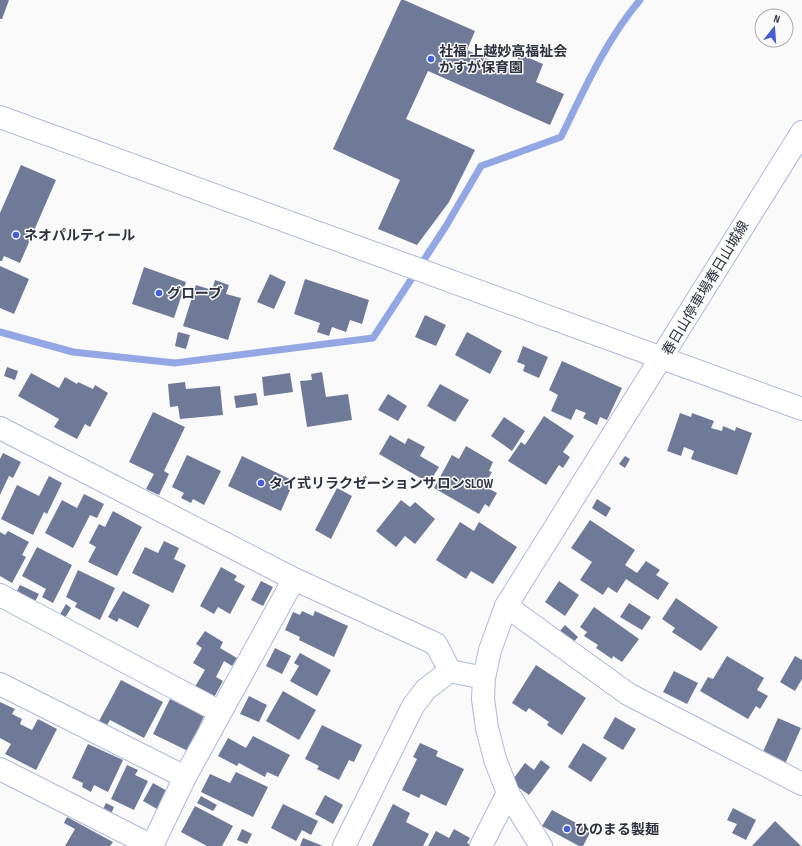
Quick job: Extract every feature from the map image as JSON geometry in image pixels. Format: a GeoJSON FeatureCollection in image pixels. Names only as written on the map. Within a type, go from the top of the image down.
{"type":"FeatureCollection","features":[{"type":"Feature","properties":{"kind":"street"},"geometry":{"type":"LineString","coordinates":[[2,122],[660,358],[506,606],[490,650],[484,678],[484,700],[487,728],[494,759],[508,793],[541,846]]}},
{"type":"Feature","properties":{"kind":"street","name":"春日山停車場春日山城線"},"geometry":{"type":"LineString","coordinates":[[802,132],[660,358],[802,409]]}},
{"type":"Feature","properties":{"kind":"street"},"geometry":{"type":"LineString","coordinates":[[0,428],[294,579],[436,644],[450,670],[484,678]]}},
{"type":"Feature","properties":{"kind":"street"},"geometry":{"type":"LineString","coordinates":[[0,769],[152,846],[185,777],[294,579]]}},
{"type":"Feature","properties":{"kind":"street"},"geometry":{"type":"LineString","coordinates":[[0,595],[220,712]]}},
{"type":"Feature","properties":{"kind":"street"},"geometry":{"type":"LineString","coordinates":[[506,606],[628,694],[802,784]]}},
{"type":"Feature","properties":{"kind":"street"},"geometry":{"type":"LineString","coordinates":[[344,846],[413,706],[426,689],[450,670]]}},
{"type":"Feature","properties":{"kind":"street"},"geometry":{"type":"LineString","coordinates":[[0,684],[185,777]]}},
{"type":"Feature","properties":{"kind":"street"},"geometry":{"type":"LineString","coordinates":[[481,846],[508,793]]}},
{"type":"Feature","properties":{"kind":"building"},"geometry":{"type":"Polygon","coordinates":[[[0,0],[9,0],[2,19],[0,19],[0,0]]]}},
{"type":"Feature","properties":{"kind":"building"},"geometry":{"type":"Polygon","coordinates":[[[401,0],[475,31],[467,50],[513,70],[520,54],[543,64],[536,82],[564,94],[550,125],[428,71],[406,119],[475,150],[449,202],[417,245],[378,229],[400,180],[333,149],[401,0]]]}},
{"type":"Feature","properties":{"kind":"building","name":"ネオパルティール"},"geometry":{"type":"Polygon","coordinates":[[[21,165],[56,180],[20,263],[4,256],[2,261],[0,261],[0,213],[21,165]]]}},
{"type":"Feature","properties":{"kind":"building"},"geometry":{"type":"Polygon","coordinates":[[[0,266],[29,279],[14,314],[0,308],[0,266]]]}},
{"type":"Feature","properties":{"kind":"building","name":"グローブ"},"geometry":{"type":"Polygon","coordinates":[[[144,267],[186,282],[174,318],[132,304],[144,267]]]}},
{"type":"Feature","properties":{"kind":"building"},"geometry":{"type":"Polygon","coordinates":[[[270,274],[286,282],[274,309],[257,302],[270,274]]]}},
{"type":"Feature","properties":{"kind":"building"},"geometry":{"type":"Polygon","coordinates":[[[305,279],[369,300],[362,324],[350,320],[346,332],[332,327],[329,336],[317,332],[320,323],[294,314],[305,279]]]}},
{"type":"Feature","properties":{"kind":"building"},"geometry":{"type":"Polygon","coordinates":[[[215,280],[229,285],[226,294],[241,298],[228,340],[183,326],[196,285],[212,290],[215,280]]]}},
{"type":"Feature","properties":{"kind":"building"},"geometry":{"type":"Polygon","coordinates":[[[425,315],[446,325],[436,346],[415,337],[425,315]]]}},
{"type":"Feature","properties":{"kind":"building"},"geometry":{"type":"Polygon","coordinates":[[[178,332],[190,335],[186,349],[175,346],[178,332]]]}},
{"type":"Feature","properties":{"kind":"building"},"geometry":{"type":"Polygon","coordinates":[[[467,332],[502,351],[490,374],[455,355],[467,332]]]}},
{"type":"Feature","properties":{"kind":"building"},"geometry":{"type":"Polygon","coordinates":[[[523,346],[548,357],[539,378],[523,371],[525,365],[517,362],[523,346]]]}},
{"type":"Feature","properties":{"kind":"building"},"geometry":{"type":"Polygon","coordinates":[[[562,361],[622,388],[607,420],[600,417],[597,425],[583,418],[586,413],[576,409],[571,420],[551,411],[558,395],[549,390],[562,361]]]}},
{"type":"Feature","properties":{"kind":"building"},"geometry":{"type":"Polygon","coordinates":[[[7,367],[18,371],[15,380],[4,376],[7,367]]]}},
{"type":"Feature","properties":{"kind":"building"},"geometry":{"type":"Polygon","coordinates":[[[322,372],[326,397],[348,394],[352,420],[307,427],[300,381],[312,380],[311,374],[322,372]]]}},
{"type":"Feature","properties":{"kind":"building"},"geometry":{"type":"Polygon","coordinates":[[[31,373],[59,388],[65,377],[77,384],[78,382],[93,389],[95,385],[108,393],[90,427],[85,424],[77,439],[54,427],[59,419],[18,396],[31,373]]]}},
{"type":"Feature","properties":{"kind":"building"},"geometry":{"type":"Polygon","coordinates":[[[290,373],[293,392],[264,396],[262,377],[290,373]]]}},
{"type":"Feature","properties":{"kind":"building"},"geometry":{"type":"Polygon","coordinates":[[[185,382],[186,389],[220,386],[223,415],[180,419],[178,406],[170,407],[168,384],[185,382]]]}},
{"type":"Feature","properties":{"kind":"building"},"geometry":{"type":"Polygon","coordinates":[[[440,384],[469,400],[455,422],[427,406],[440,384]]]}},
{"type":"Feature","properties":{"kind":"building"},"geometry":{"type":"Polygon","coordinates":[[[256,393],[258,405],[236,408],[234,396],[256,393]]]}},
{"type":"Feature","properties":{"kind":"building"},"geometry":{"type":"Polygon","coordinates":[[[388,394],[407,406],[398,421],[378,410],[388,394]]]}},
{"type":"Feature","properties":{"kind":"building"},"geometry":{"type":"Polygon","coordinates":[[[153,412],[185,427],[164,471],[169,474],[159,495],[146,489],[154,474],[129,462],[153,412]]]}},
{"type":"Feature","properties":{"kind":"building"},"geometry":{"type":"Polygon","coordinates":[[[680,413],[691,417],[692,413],[714,421],[711,428],[722,431],[723,426],[735,431],[736,427],[752,433],[737,475],[691,459],[694,451],[684,447],[681,456],[667,451],[680,413]]]}},
{"type":"Feature","properties":{"kind":"building"},"geometry":{"type":"Polygon","coordinates":[[[544,416],[574,436],[563,452],[570,457],[563,468],[559,465],[546,485],[508,461],[521,442],[525,445],[544,416]]]}},
{"type":"Feature","properties":{"kind":"building"},"geometry":{"type":"Polygon","coordinates":[[[504,417],[525,431],[512,451],[491,436],[504,417]]]}},
{"type":"Feature","properties":{"kind":"building"},"geometry":{"type":"Polygon","coordinates":[[[390,435],[405,444],[408,438],[425,447],[420,456],[439,467],[429,483],[379,454],[390,435]]]}},
{"type":"Feature","properties":{"kind":"building"},"geometry":{"type":"Polygon","coordinates":[[[466,446],[493,462],[489,471],[492,472],[484,486],[497,493],[489,507],[485,504],[479,514],[434,488],[452,455],[459,459],[466,446]]]}},
{"type":"Feature","properties":{"kind":"building"},"geometry":{"type":"Polygon","coordinates":[[[3,453],[21,462],[13,478],[9,476],[0,495],[0,459],[3,453]]]}},
{"type":"Feature","properties":{"kind":"building"},"geometry":{"type":"Polygon","coordinates":[[[187,455],[221,471],[204,505],[193,499],[191,503],[181,498],[184,493],[172,487],[187,455]]]}},
{"type":"Feature","properties":{"kind":"building","name":"タイ式リラクゼーションサロンSLOW"},"geometry":{"type":"Polygon","coordinates":[[[242,456],[294,481],[281,511],[228,486],[242,456]]]}},
{"type":"Feature","properties":{"kind":"building"},"geometry":{"type":"Polygon","coordinates":[[[625,456],[630,459],[625,468],[619,464],[625,456]]]}},
{"type":"Feature","properties":{"kind":"building"},"geometry":{"type":"Polygon","coordinates":[[[49,476],[62,483],[47,514],[44,512],[33,535],[1,519],[17,485],[39,496],[49,476]]]}},
{"type":"Feature","properties":{"kind":"building"},"geometry":{"type":"Polygon","coordinates":[[[337,488],[352,496],[331,539],[315,530],[337,488]]]}},
{"type":"Feature","properties":{"kind":"building"},"geometry":{"type":"Polygon","coordinates":[[[84,494],[104,504],[97,518],[90,515],[73,548],[45,533],[62,500],[77,508],[84,494]]]}},
{"type":"Feature","properties":{"kind":"building"},"geometry":{"type":"Polygon","coordinates":[[[597,499],[611,508],[606,517],[592,508],[597,499]]]}},
{"type":"Feature","properties":{"kind":"building"},"geometry":{"type":"Polygon","coordinates":[[[401,500],[410,507],[415,502],[435,519],[415,544],[405,536],[396,547],[376,531],[401,500]]]}},
{"type":"Feature","properties":{"kind":"building"},"geometry":{"type":"Polygon","coordinates":[[[113,511],[142,527],[117,576],[88,562],[96,547],[89,543],[99,524],[105,527],[113,511]]]}},
{"type":"Feature","properties":{"kind":"building"},"geometry":{"type":"Polygon","coordinates":[[[590,520],[635,550],[625,565],[637,573],[646,561],[660,570],[656,575],[669,583],[658,600],[626,579],[617,593],[608,587],[603,595],[580,580],[592,562],[571,548],[590,520]]]}},
{"type":"Feature","properties":{"kind":"building"},"geometry":{"type":"Polygon","coordinates":[[[460,522],[474,531],[479,522],[517,547],[493,584],[471,571],[466,579],[436,560],[460,522]]]}},
{"type":"Feature","properties":{"kind":"building"},"geometry":{"type":"Polygon","coordinates":[[[8,531],[29,542],[22,555],[26,557],[12,583],[0,576],[0,532],[5,535],[8,531]]]}},
{"type":"Feature","properties":{"kind":"building"},"geometry":{"type":"Polygon","coordinates":[[[164,541],[179,548],[174,559],[186,565],[173,593],[132,573],[145,547],[158,553],[164,541]]]}},
{"type":"Feature","properties":{"kind":"building"},"geometry":{"type":"Polygon","coordinates":[[[37,547],[72,565],[53,603],[42,597],[46,589],[22,576],[37,547]]]}},
{"type":"Feature","properties":{"kind":"building"},"geometry":{"type":"Polygon","coordinates":[[[221,567],[237,576],[234,580],[245,586],[230,614],[218,607],[214,614],[200,606],[221,567]]]}},
{"type":"Feature","properties":{"kind":"building"},"geometry":{"type":"Polygon","coordinates":[[[78,570],[115,588],[100,620],[75,607],[77,603],[66,597],[78,570]]]}},
{"type":"Feature","properties":{"kind":"building"},"geometry":{"type":"Polygon","coordinates":[[[261,581],[273,587],[263,606],[251,600],[261,581]]]}},
{"type":"Feature","properties":{"kind":"building"},"geometry":{"type":"Polygon","coordinates":[[[559,581],[579,595],[565,616],[545,602],[559,581]]]}},
{"type":"Feature","properties":{"kind":"building"},"geometry":{"type":"Polygon","coordinates":[[[20,585],[39,594],[32,607],[13,599],[20,585]]]}},
{"type":"Feature","properties":{"kind":"building"},"geometry":{"type":"Polygon","coordinates":[[[123,591],[150,605],[138,628],[119,618],[117,622],[108,617],[123,591]]]}},
{"type":"Feature","properties":{"kind":"building"},"geometry":{"type":"Polygon","coordinates":[[[676,598],[718,627],[701,651],[672,632],[675,628],[662,619],[676,598]]]}},
{"type":"Feature","properties":{"kind":"building"},"geometry":{"type":"Polygon","coordinates":[[[629,603],[651,617],[642,630],[620,617],[629,603]]]}},
{"type":"Feature","properties":{"kind":"building"},"geometry":{"type":"Polygon","coordinates":[[[66,604],[71,608],[63,621],[58,618],[66,604]]]}},
{"type":"Feature","properties":{"kind":"building"},"geometry":{"type":"Polygon","coordinates":[[[594,607],[639,639],[622,662],[613,656],[612,659],[596,648],[598,645],[584,636],[587,632],[580,627],[594,607]]]}},
{"type":"Feature","properties":{"kind":"building"},"geometry":{"type":"Polygon","coordinates":[[[302,611],[313,616],[315,611],[348,626],[334,657],[299,640],[300,637],[285,630],[293,612],[300,615],[302,611]]]}},
{"type":"Feature","properties":{"kind":"building"},"geometry":{"type":"Polygon","coordinates":[[[565,625],[578,637],[572,644],[558,633],[565,625]]]}},
{"type":"Feature","properties":{"kind":"building"},"geometry":{"type":"Polygon","coordinates":[[[205,631],[223,642],[220,648],[237,658],[232,666],[224,661],[216,677],[223,681],[212,701],[193,690],[205,670],[193,663],[202,648],[196,644],[205,631]]]}},
{"type":"Feature","properties":{"kind":"building"},"geometry":{"type":"Polygon","coordinates":[[[275,648],[291,656],[282,674],[266,666],[275,648]]]}},
{"type":"Feature","properties":{"kind":"building"},"geometry":{"type":"Polygon","coordinates":[[[300,653],[331,670],[317,696],[290,681],[299,666],[294,663],[300,653]]]}},
{"type":"Feature","properties":{"kind":"building"},"geometry":{"type":"Polygon","coordinates":[[[727,656],[764,678],[757,690],[768,696],[760,709],[756,706],[748,719],[700,691],[708,677],[713,679],[727,656]]]}},
{"type":"Feature","properties":{"kind":"building"},"geometry":{"type":"Polygon","coordinates":[[[795,656],[802,660],[802,679],[795,691],[780,682],[795,656]]]}},
{"type":"Feature","properties":{"kind":"building"},"geometry":{"type":"Polygon","coordinates":[[[536,665],[586,698],[562,735],[547,725],[549,722],[529,708],[526,712],[512,703],[536,665]]]}},
{"type":"Feature","properties":{"kind":"building"},"geometry":{"type":"Polygon","coordinates":[[[674,671],[698,683],[687,704],[663,692],[674,671]]]}},
{"type":"Feature","properties":{"kind":"building"},"geometry":{"type":"Polygon","coordinates":[[[121,680],[163,702],[144,738],[110,720],[106,727],[98,723],[121,680]]]}},
{"type":"Feature","properties":{"kind":"building"},"geometry":{"type":"Polygon","coordinates":[[[283,691],[316,710],[299,740],[266,721],[283,691]]]}},
{"type":"Feature","properties":{"kind":"building"},"geometry":{"type":"Polygon","coordinates":[[[249,696],[267,705],[259,722],[240,714],[249,696]]]}},
{"type":"Feature","properties":{"kind":"building"},"geometry":{"type":"Polygon","coordinates":[[[170,699],[204,716],[188,751],[153,734],[170,699]]]}},
{"type":"Feature","properties":{"kind":"building"},"geometry":{"type":"Polygon","coordinates":[[[0,702],[15,709],[12,714],[22,719],[20,724],[32,730],[38,719],[57,729],[36,770],[5,754],[11,744],[0,738],[0,702]]]}},
{"type":"Feature","properties":{"kind":"building"},"geometry":{"type":"Polygon","coordinates":[[[615,717],[636,729],[623,750],[603,738],[615,717]]]}},
{"type":"Feature","properties":{"kind":"building"},"geometry":{"type":"Polygon","coordinates":[[[778,718],[801,728],[785,764],[762,754],[778,718]]]}},
{"type":"Feature","properties":{"kind":"building"},"geometry":{"type":"Polygon","coordinates":[[[322,725],[362,745],[354,762],[349,760],[339,780],[317,769],[319,766],[305,759],[322,725]]]}},
{"type":"Feature","properties":{"kind":"building"},"geometry":{"type":"Polygon","coordinates":[[[253,736],[290,755],[278,777],[267,772],[265,777],[239,763],[237,766],[218,756],[228,738],[246,748],[253,736]]]}},
{"type":"Feature","properties":{"kind":"building"},"geometry":{"type":"Polygon","coordinates":[[[420,743],[438,751],[436,756],[464,769],[446,806],[421,794],[419,798],[402,790],[417,759],[413,757],[420,743]]]}},
{"type":"Feature","properties":{"kind":"building"},"geometry":{"type":"Polygon","coordinates":[[[583,743],[607,758],[591,782],[568,767],[583,743]]]}},
{"type":"Feature","properties":{"kind":"building"},"geometry":{"type":"Polygon","coordinates":[[[88,744],[123,760],[108,792],[94,785],[91,792],[82,787],[83,783],[72,778],[88,744]]]}},
{"type":"Feature","properties":{"kind":"building"},"geometry":{"type":"Polygon","coordinates":[[[541,760],[550,767],[529,795],[511,782],[525,763],[534,770],[541,760]]]}},
{"type":"Feature","properties":{"kind":"building"},"geometry":{"type":"Polygon","coordinates":[[[127,765],[138,770],[135,775],[148,781],[134,810],[111,799],[127,765]]]}},
{"type":"Feature","properties":{"kind":"building"},"geometry":{"type":"Polygon","coordinates":[[[236,772],[268,787],[253,817],[201,792],[210,774],[230,783],[236,772]]]}},
{"type":"Feature","properties":{"kind":"building"},"geometry":{"type":"Polygon","coordinates":[[[153,783],[169,792],[159,810],[143,801],[153,783]]]}},
{"type":"Feature","properties":{"kind":"building"},"geometry":{"type":"Polygon","coordinates":[[[325,795],[343,805],[333,824],[315,814],[325,795]]]}},
{"type":"Feature","properties":{"kind":"building"},"geometry":{"type":"Polygon","coordinates":[[[201,796],[217,805],[213,811],[197,803],[201,796]]]}},
{"type":"Feature","properties":{"kind":"building"},"geometry":{"type":"Polygon","coordinates":[[[106,803],[114,807],[111,814],[102,811],[106,803]]]}},
{"type":"Feature","properties":{"kind":"building"},"geometry":{"type":"Polygon","coordinates":[[[283,804],[318,821],[311,835],[302,830],[296,841],[271,828],[283,804]]]}},
{"type":"Feature","properties":{"kind":"building"},"geometry":{"type":"Polygon","coordinates":[[[393,804],[410,813],[406,822],[429,834],[423,846],[372,846],[393,804]]]}},
{"type":"Feature","properties":{"kind":"building"},"geometry":{"type":"Polygon","coordinates":[[[195,806],[233,826],[222,846],[207,846],[181,832],[195,806]]]}},
{"type":"Feature","properties":{"kind":"building"},"geometry":{"type":"Polygon","coordinates":[[[733,808],[756,820],[746,840],[732,833],[737,824],[727,820],[733,808]]]}},
{"type":"Feature","properties":{"kind":"building","name":"ひのまる製麺"},"geometry":{"type":"Polygon","coordinates":[[[552,810],[591,831],[583,846],[579,846],[542,826],[552,810]]]}},
{"type":"Feature","properties":{"kind":"building"},"geometry":{"type":"Polygon","coordinates":[[[67,817],[113,842],[110,846],[65,846],[75,829],[64,823],[67,817]]]}},
{"type":"Feature","properties":{"kind":"building"},"geometry":{"type":"Polygon","coordinates":[[[775,821],[801,846],[752,846],[775,821]]]}},
{"type":"Feature","properties":{"kind":"building"},"geometry":{"type":"Polygon","coordinates":[[[242,829],[252,834],[247,844],[237,840],[242,829]]]}},
{"type":"Feature","properties":{"kind":"building"},"geometry":{"type":"Polygon","coordinates":[[[454,829],[470,838],[467,843],[472,846],[428,846],[436,831],[449,838],[454,829]]]}},
{"type":"Feature","properties":{"kind":"building"},"geometry":{"type":"Polygon","coordinates":[[[303,838],[323,846],[300,846],[303,838]]]}},
{"type":"Feature","properties":{"kind":"waterway"},"geometry":{"type":"LineString","coordinates":[[0,332],[73,352],[175,363],[373,338],[446,226],[481,166],[561,137],[596,66],[628,15],[640,0]]}},
{"type":"Feature","properties":{"kind":"place","name":"社福 上越妙高福祉会 かすが保育園"},"geometry":{"type":"Point","coordinates":[431,59]}},
{"type":"Feature","properties":{"kind":"place","name":"ネオパルティール"},"geometry":{"type":"Point","coordinates":[16,235]}},
{"type":"Feature","properties":{"kind":"place","name":"グローブ"},"geometry":{"type":"Point","coordinates":[159,293]}},
{"type":"Feature","properties":{"kind":"place","name":"タイ式リラクゼーションサロンSLOW"},"geometry":{"type":"Point","coordinates":[261,483]}},
{"type":"Feature","properties":{"kind":"place","name":"ひのまる製麺"},"geometry":{"type":"Point","coordinates":[567,829]}}]}
